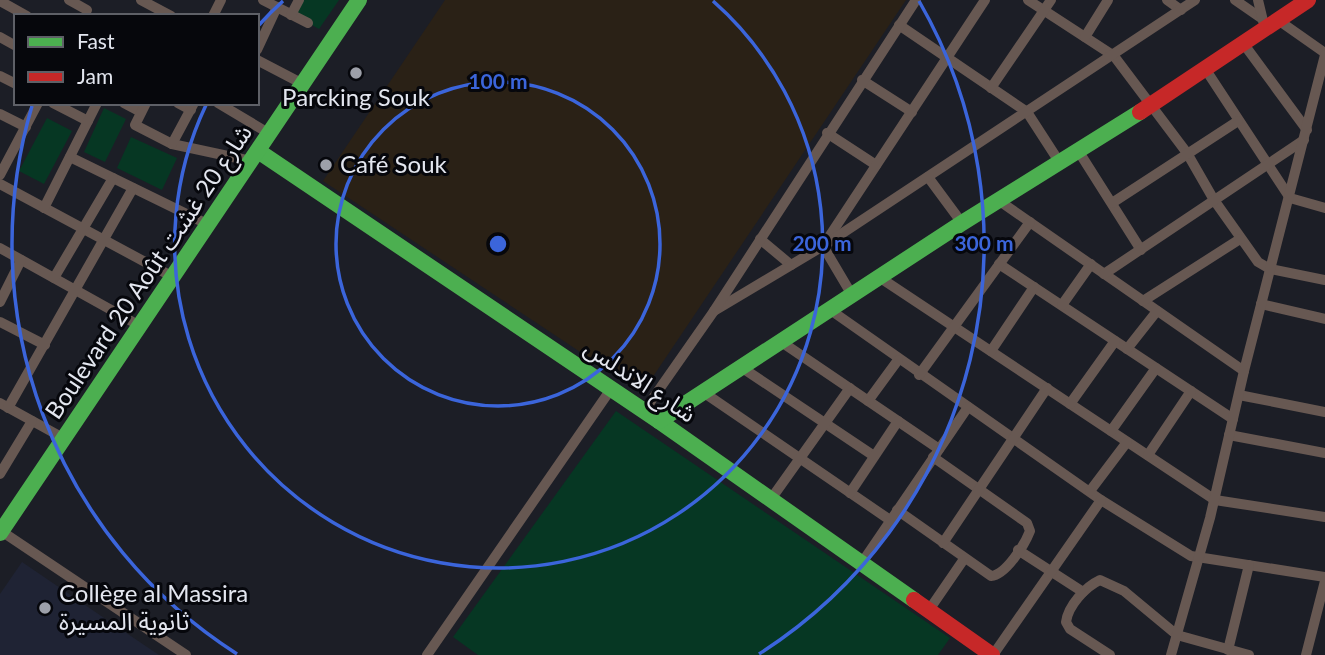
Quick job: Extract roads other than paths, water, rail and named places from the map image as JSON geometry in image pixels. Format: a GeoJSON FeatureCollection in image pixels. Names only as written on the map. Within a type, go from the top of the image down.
{"type":"FeatureCollection","features":[{"type":"Feature","properties":{"kind":"street"},"geometry":{"type":"LineString","coordinates":[[68,0],[88,8]]}},
{"type":"Feature","properties":{"kind":"street"},"geometry":{"type":"LineString","coordinates":[[141,0],[167,9]]}},
{"type":"Feature","properties":{"kind":"street"},"geometry":{"type":"LineString","coordinates":[[262,0],[307,23]]}},
{"type":"Feature","properties":{"kind":"street"},"geometry":{"type":"LineString","coordinates":[[291,15],[299,0]]}},
{"type":"Feature","properties":{"kind":"street","name":"Boulevard 20 Août شارع 20 غشت"},"geometry":{"type":"LineString","coordinates":[[1,532],[359,0]]}},
{"type":"Feature","properties":{"kind":"street"},"geometry":{"type":"LineString","coordinates":[[644,411],[714,311],[827,133],[916,0]]}},
{"type":"Feature","properties":{"kind":"street"},"geometry":{"type":"LineString","coordinates":[[823,246],[985,0]]}},
{"type":"Feature","properties":{"kind":"street"},"geometry":{"type":"LineString","coordinates":[[1028,0],[1114,56],[1186,153],[1214,200],[1258,262],[1270,269],[1325,280]]}},
{"type":"Feature","properties":{"kind":"street"},"geometry":{"type":"LineString","coordinates":[[991,88],[1051,0]]}},
{"type":"Feature","properties":{"kind":"street"},"geometry":{"type":"LineString","coordinates":[[1085,37],[1108,0]]}},
{"type":"Feature","properties":{"kind":"street"},"geometry":{"type":"LineString","coordinates":[[1167,0],[1181,10]]}},
{"type":"Feature","properties":{"kind":"street"},"geometry":{"type":"LineString","coordinates":[[714,311],[823,246],[1195,0]]}},
{"type":"Feature","properties":{"kind":"street"},"geometry":{"type":"LineString","coordinates":[[1171,655],[1214,500],[1305,135],[1322,80],[1325,54],[1235,0]]}},
{"type":"Feature","properties":{"kind":"street"},"geometry":{"type":"LineString","coordinates":[[1258,0],[1269,21]]}},
{"type":"Feature","properties":{"kind":"street"},"geometry":{"type":"LineString","coordinates":[[659,421],[962,223],[1079,152],[1243,43],[1269,21],[1308,0]]}},
{"type":"Feature","properties":{"kind":"street"},"geometry":{"type":"LineString","coordinates":[[0,1],[23,14]]}},
{"type":"Feature","properties":{"kind":"street"},"geometry":{"type":"LineString","coordinates":[[259,46],[277,7]]}},
{"type":"Feature","properties":{"kind":"street"},"geometry":{"type":"LineString","coordinates":[[899,25],[1027,112],[1060,163]]}},
{"type":"Feature","properties":{"kind":"street"},"geometry":{"type":"LineString","coordinates":[[1243,43],[1305,135]]}},
{"type":"Feature","properties":{"kind":"street"},"geometry":{"type":"LineString","coordinates":[[259,61],[303,83]]}},
{"type":"Feature","properties":{"kind":"street"},"geometry":{"type":"LineString","coordinates":[[1204,67],[1290,198],[1325,208]]}},
{"type":"Feature","properties":{"kind":"street"},"geometry":{"type":"LineString","coordinates":[[862,80],[912,112]]}},
{"type":"Feature","properties":{"kind":"street"},"geometry":{"type":"LineString","coordinates":[[0,176],[37,105]]}},
{"type":"Feature","properties":{"kind":"street"},"geometry":{"type":"LineString","coordinates":[[57,105],[88,121]]}},
{"type":"Feature","properties":{"kind":"street"},"geometry":{"type":"LineString","coordinates":[[44,208],[96,105]]}},
{"type":"Feature","properties":{"kind":"street"},"geometry":{"type":"LineString","coordinates":[[221,105],[270,134]]}},
{"type":"Feature","properties":{"kind":"street"},"geometry":{"type":"LineString","coordinates":[[172,144],[193,107]]}},
{"type":"Feature","properties":{"kind":"street"},"geometry":{"type":"LineString","coordinates":[[144,108],[135,125],[172,144],[254,156]]}},
{"type":"Feature","properties":{"kind":"street"},"geometry":{"type":"LineString","coordinates":[[0,114],[26,127]]}},
{"type":"Feature","properties":{"kind":"street"},"geometry":{"type":"LineString","coordinates":[[1112,203],[1238,121]]}},
{"type":"Feature","properties":{"kind":"street"},"geometry":{"type":"LineString","coordinates":[[827,133],[876,165]]}},
{"type":"Feature","properties":{"kind":"street"},"geometry":{"type":"LineString","coordinates":[[1104,274],[1268,164],[1305,135]]}},
{"type":"Feature","properties":{"kind":"street"},"geometry":{"type":"LineString","coordinates":[[0,149],[11,155]]}},
{"type":"Feature","properties":{"kind":"street"},"geometry":{"type":"LineString","coordinates":[[1079,152],[1140,250]]}},
{"type":"Feature","properties":{"kind":"street","name":"شارع الاندلس"},"geometry":{"type":"LineString","coordinates":[[254,156],[659,421],[993,655]]}},
{"type":"Feature","properties":{"kind":"street"},"geometry":{"type":"LineString","coordinates":[[70,157],[207,224]]}},
{"type":"Feature","properties":{"kind":"street"},"geometry":{"type":"LineString","coordinates":[[929,177],[962,223]]}},
{"type":"Feature","properties":{"kind":"street"},"geometry":{"type":"LineString","coordinates":[[54,278],[113,178]]}},
{"type":"Feature","properties":{"kind":"street"},"geometry":{"type":"LineString","coordinates":[[0,184],[173,277]]}},
{"type":"Feature","properties":{"kind":"street"},"geometry":{"type":"LineString","coordinates":[[61,443],[56,434],[4,406],[44,345],[134,188]]}},
{"type":"Feature","properties":{"kind":"street"},"geometry":{"type":"LineString","coordinates":[[998,200],[1244,371]]}},
{"type":"Feature","properties":{"kind":"street"},"geometry":{"type":"LineString","coordinates":[[919,375],[1030,222]]}},
{"type":"Feature","properties":{"kind":"street"},"geometry":{"type":"LineString","coordinates":[[760,239],[791,265]]}},
{"type":"Feature","properties":{"kind":"street"},"geometry":{"type":"LineString","coordinates":[[1143,301],[1240,239]]}},
{"type":"Feature","properties":{"kind":"street"},"geometry":{"type":"LineString","coordinates":[[823,246],[852,295]]}},
{"type":"Feature","properties":{"kind":"street"},"geometry":{"type":"LineString","coordinates":[[0,248],[140,326]]}},
{"type":"Feature","properties":{"kind":"street"},"geometry":{"type":"LineString","coordinates":[[1,296],[21,260]]}},
{"type":"Feature","properties":{"kind":"street"},"geometry":{"type":"LineString","coordinates":[[999,264],[1233,419]]}},
{"type":"Feature","properties":{"kind":"street"},"geometry":{"type":"LineString","coordinates":[[1062,305],[1091,264]]}},
{"type":"Feature","properties":{"kind":"street"},"geometry":{"type":"LineString","coordinates":[[879,277],[1214,500],[1325,517]]}},
{"type":"Feature","properties":{"kind":"street"},"geometry":{"type":"LineString","coordinates":[[991,351],[1034,287]]}},
{"type":"Feature","properties":{"kind":"street"},"geometry":{"type":"LineString","coordinates":[[1261,304],[1325,319]]}},
{"type":"Feature","properties":{"kind":"street"},"geometry":{"type":"LineString","coordinates":[[830,309],[919,375],[1015,438],[1101,500],[1191,556],[1325,579],[1306,655]]}},
{"type":"Feature","properties":{"kind":"street"},"geometry":{"type":"LineString","coordinates":[[1127,349],[1157,311]]}},
{"type":"Feature","properties":{"kind":"street"},"geometry":{"type":"LineString","coordinates":[[0,321],[44,345]]}},
{"type":"Feature","properties":{"kind":"street"},"geometry":{"type":"LineString","coordinates":[[780,341],[898,421],[979,490],[1029,525],[1030,534],[995,577],[964,559],[897,510]]}},
{"type":"Feature","properties":{"kind":"street"},"geometry":{"type":"LineString","coordinates":[[1070,404],[1115,341]]}},
{"type":"Feature","properties":{"kind":"street"},"geometry":{"type":"LineString","coordinates":[[868,401],[898,360]]}},
{"type":"Feature","properties":{"kind":"street"},"geometry":{"type":"LineString","coordinates":[[741,367],[874,456]]}},
{"type":"Feature","properties":{"kind":"street"},"geometry":{"type":"LineString","coordinates":[[1111,431],[1156,368]]}},
{"type":"Feature","properties":{"kind":"street"},"geometry":{"type":"LineString","coordinates":[[771,499],[850,388]]}},
{"type":"Feature","properties":{"kind":"street"},"geometry":{"type":"LineString","coordinates":[[943,543],[1047,388]]}},
{"type":"Feature","properties":{"kind":"street"},"geometry":{"type":"LineString","coordinates":[[427,655],[611,389]]}},
{"type":"Feature","properties":{"kind":"street"},"geometry":{"type":"LineString","coordinates":[[1148,455],[1191,391]]}},
{"type":"Feature","properties":{"kind":"street"},"geometry":{"type":"LineString","coordinates":[[703,392],[890,520]]}},
{"type":"Feature","properties":{"kind":"street"},"geometry":{"type":"LineString","coordinates":[[1239,395],[1325,412]]}},
{"type":"Feature","properties":{"kind":"street"},"geometry":{"type":"LineString","coordinates":[[861,564],[968,407]]}},
{"type":"Feature","properties":{"kind":"street"},"geometry":{"type":"LineString","coordinates":[[0,474],[32,421]]}},
{"type":"Feature","properties":{"kind":"street"},"geometry":{"type":"LineString","coordinates":[[850,493],[898,421]]}},
{"type":"Feature","properties":{"kind":"street"},"geometry":{"type":"LineString","coordinates":[[1229,435],[1325,453]]}},
{"type":"Feature","properties":{"kind":"street"},"geometry":{"type":"LineString","coordinates":[[1090,491],[1127,442]]}},
{"type":"Feature","properties":{"kind":"street"},"geometry":{"type":"LineString","coordinates":[[993,655],[1101,500]]}},
{"type":"Feature","properties":{"kind":"street"},"geometry":{"type":"LineString","coordinates":[[1,532],[186,655]]}},
{"type":"Feature","properties":{"kind":"street"},"geometry":{"type":"LineString","coordinates":[[1018,550],[1083,592]]}},
{"type":"Feature","properties":{"kind":"street"},"geometry":{"type":"LineString","coordinates":[[929,610],[964,559]]}},
{"type":"Feature","properties":{"kind":"street"},"geometry":{"type":"LineString","coordinates":[[1228,650],[1249,565]]}},
{"type":"Feature","properties":{"kind":"street"},"geometry":{"type":"LineString","coordinates":[[1110,655],[1089,650],[1066,622],[1071,608],[1083,592],[1097,581],[1109,582],[1124,591],[1177,635],[1249,655]]}},
{"type":"Feature","properties":{"kind":"place","name":"Parcking Souk"},"geometry":{"type":"Point","coordinates":[356,73]}},
{"type":"Feature","properties":{"kind":"place","name":"Café Souk"},"geometry":{"type":"Point","coordinates":[326,165]}},
{"type":"Feature","properties":{"kind":"place","name":"Collège al Massira ثانوية المسيرة"},"geometry":{"type":"Point","coordinates":[45,608]}}]}
